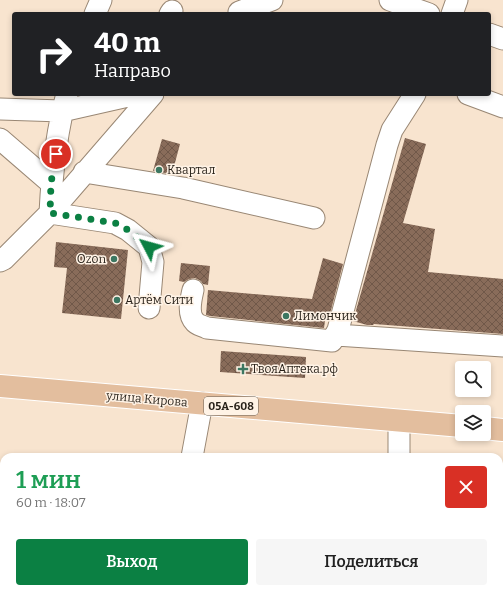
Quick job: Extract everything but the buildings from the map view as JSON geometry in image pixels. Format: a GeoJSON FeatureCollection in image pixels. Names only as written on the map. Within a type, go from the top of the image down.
{"type":"FeatureCollection","features":[{"type":"Feature","properties":{"kind":"main road","name":"улица Кирова"},"geometry":{"type":"LineString","coordinates":[[0,386],[455,425]]}},
{"type":"Feature","properties":{"kind":"main road"},"geometry":{"type":"LineString","coordinates":[[491,429],[503,430]]}},
{"type":"Feature","properties":{"kind":"street"},"geometry":{"type":"LineString","coordinates":[[96,12],[100,0]]}},
{"type":"Feature","properties":{"kind":"street"},"geometry":{"type":"LineString","coordinates":[[240,9],[272,0]]}},
{"type":"Feature","properties":{"kind":"street"},"geometry":{"type":"LineString","coordinates":[[390,0],[423,12]]}},
{"type":"Feature","properties":{"kind":"street"},"geometry":{"type":"LineString","coordinates":[[453,12],[457,0]]}},
{"type":"Feature","properties":{"kind":"street"},"geometry":{"type":"LineString","coordinates":[[491,35],[503,39]]}},
{"type":"Feature","properties":{"kind":"street"},"geometry":{"type":"LineString","coordinates":[[0,109],[121,96]]}},
{"type":"Feature","properties":{"kind":"street"},"geometry":{"type":"LineString","coordinates":[[0,261],[4,259],[50,213],[151,96]]}},
{"type":"Feature","properties":{"kind":"street"},"geometry":{"type":"LineString","coordinates":[[193,290],[190,308],[191,315],[195,323],[207,328],[332,341],[338,330],[392,130],[414,96]]}},
{"type":"Feature","properties":{"kind":"street"},"geometry":{"type":"LineString","coordinates":[[473,96],[503,107]]}},
{"type":"Feature","properties":{"kind":"street"},"geometry":{"type":"LineString","coordinates":[[50,213],[51,183],[64,103]]}},
{"type":"Feature","properties":{"kind":"street"},"geometry":{"type":"LineString","coordinates":[[0,138],[51,183]]}},
{"type":"Feature","properties":{"kind":"street"},"geometry":{"type":"LineString","coordinates":[[84,172],[183,188],[314,218]]}},
{"type":"Feature","properties":{"kind":"street"},"geometry":{"type":"LineString","coordinates":[[50,213],[115,223],[128,230],[149,247],[153,262],[149,308]]}},
{"type":"Feature","properties":{"kind":"street"},"geometry":{"type":"LineString","coordinates":[[336,335],[503,346]]}},
{"type":"Feature","properties":{"kind":"street"},"geometry":{"type":"LineString","coordinates":[[193,453],[202,403]]}},
{"type":"Feature","properties":{"kind":"street"},"geometry":{"type":"LineString","coordinates":[[399,421],[399,453]]}},
{"type":"Feature","properties":{"kind":"place","name":"Квартал"},"geometry":{"type":"Point","coordinates":[159,170]}},
{"type":"Feature","properties":{"kind":"place","name":"Ozon"},"geometry":{"type":"Point","coordinates":[114,259]}},
{"type":"Feature","properties":{"kind":"place","name":"Артём Сити"},"geometry":{"type":"Point","coordinates":[117,300]}},
{"type":"Feature","properties":{"kind":"place","name":"Лимончик"},"geometry":{"type":"Point","coordinates":[286,316]}},
{"type":"Feature","properties":{"kind":"place","name":"ТвояАптека.рф"},"geometry":{"type":"Point","coordinates":[243,369]}},
{"type":"Feature","properties":{"kind":"route"},"geometry":{"type":"LineString","coordinates":[[56,154],[51,183],[50,213],[115,223],[128,230],[149,247]]}}]}
